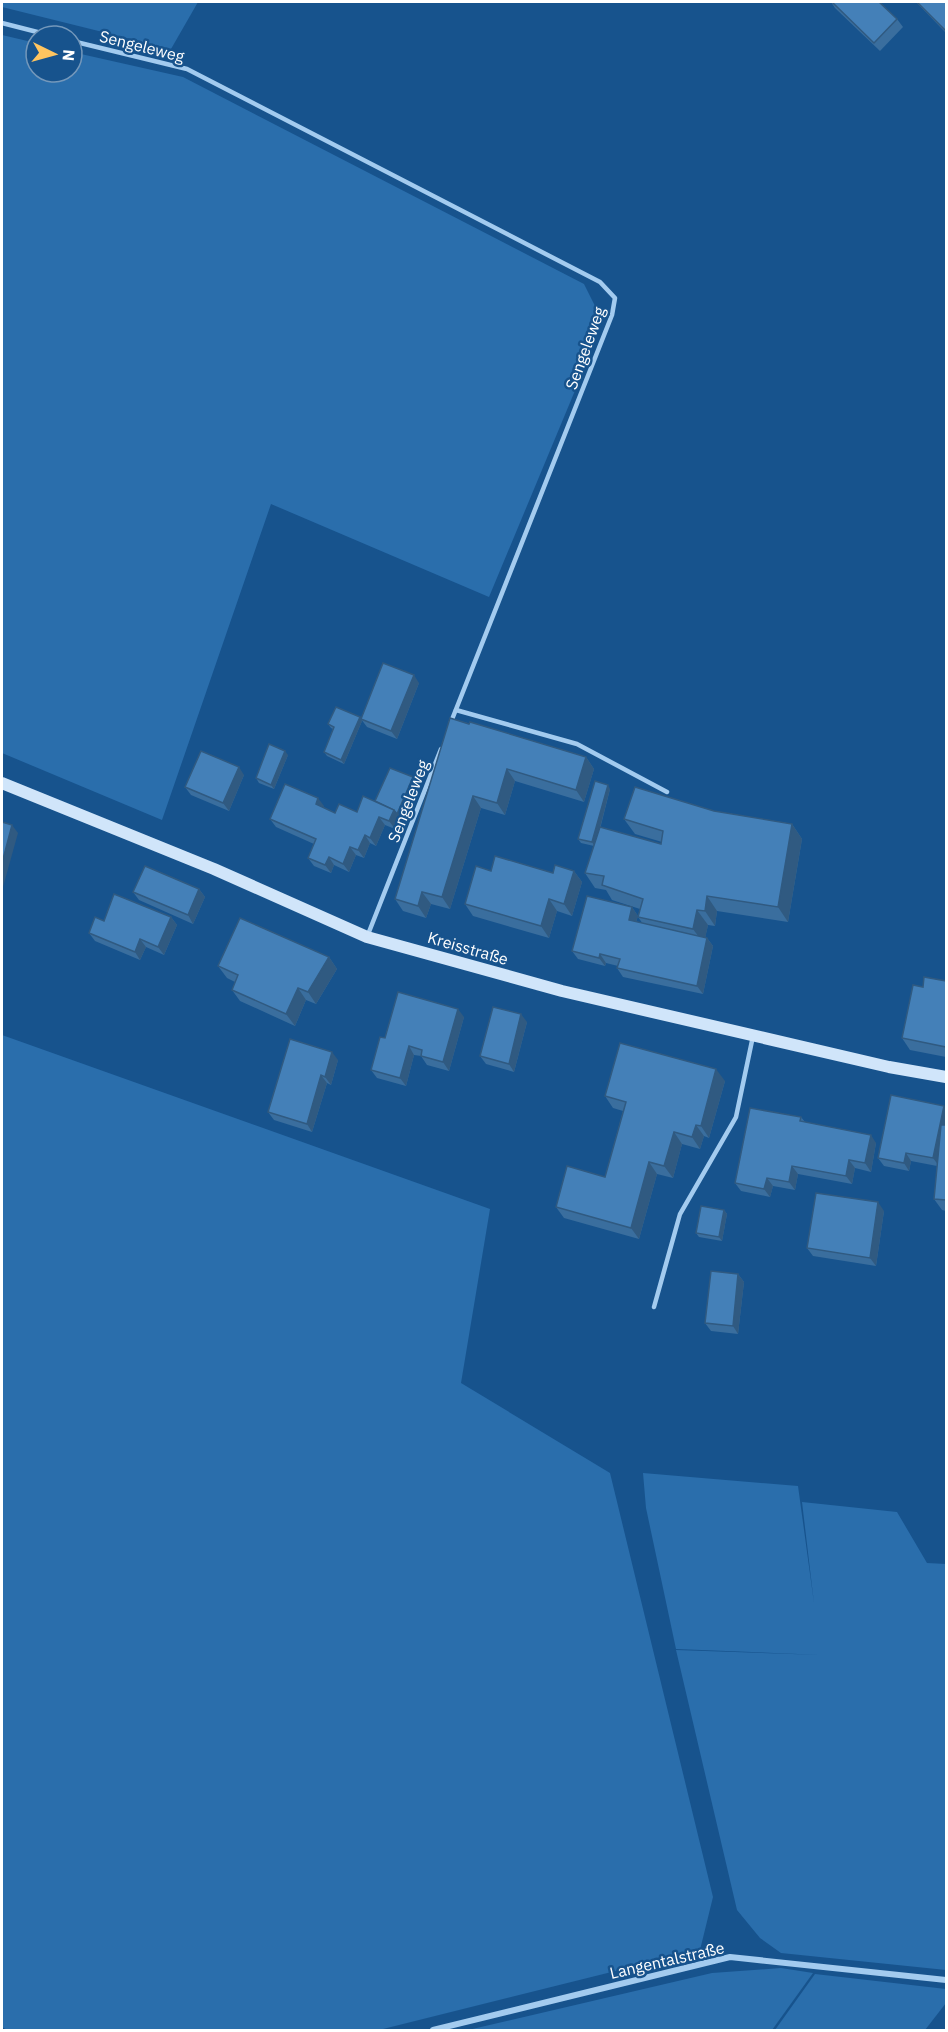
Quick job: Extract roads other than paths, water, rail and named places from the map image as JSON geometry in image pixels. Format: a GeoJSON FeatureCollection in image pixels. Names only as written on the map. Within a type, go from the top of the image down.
{"type":"FeatureCollection","features":[{"type":"Feature","properties":{"kind":"street","name":"Kreisstraße"},"geometry":{"type":"LineString","coordinates":[[2,783],[214,869],[367,937],[562,991],[889,1067],[946,1077]]}},
{"type":"Feature","properties":{"kind":"street","name":"Langentalstraße"},"geometry":{"type":"LineString","coordinates":[[433,2031],[730,1958],[946,1980]]}},
{"type":"Feature","properties":{"kind":"lane"},"geometry":{"type":"LineString","coordinates":[[2,23],[24,29]]}},
{"type":"Feature","properties":{"kind":"lane","name":"Sengeleweg"},"geometry":{"type":"LineString","coordinates":[[84,44],[187,69],[600,282],[615,297],[612,315],[447,732]]}},
{"type":"Feature","properties":{"kind":"lane"},"geometry":{"type":"LineString","coordinates":[[456,710],[577,744],[667,792]]}},
{"type":"Feature","properties":{"kind":"lane","name":"Sengeleweg"},"geometry":{"type":"LineString","coordinates":[[367,937],[443,743]]}},
{"type":"Feature","properties":{"kind":"lane"},"geometry":{"type":"LineString","coordinates":[[654,1307],[680,1214],[736,1117],[753,1036]]}}]}
